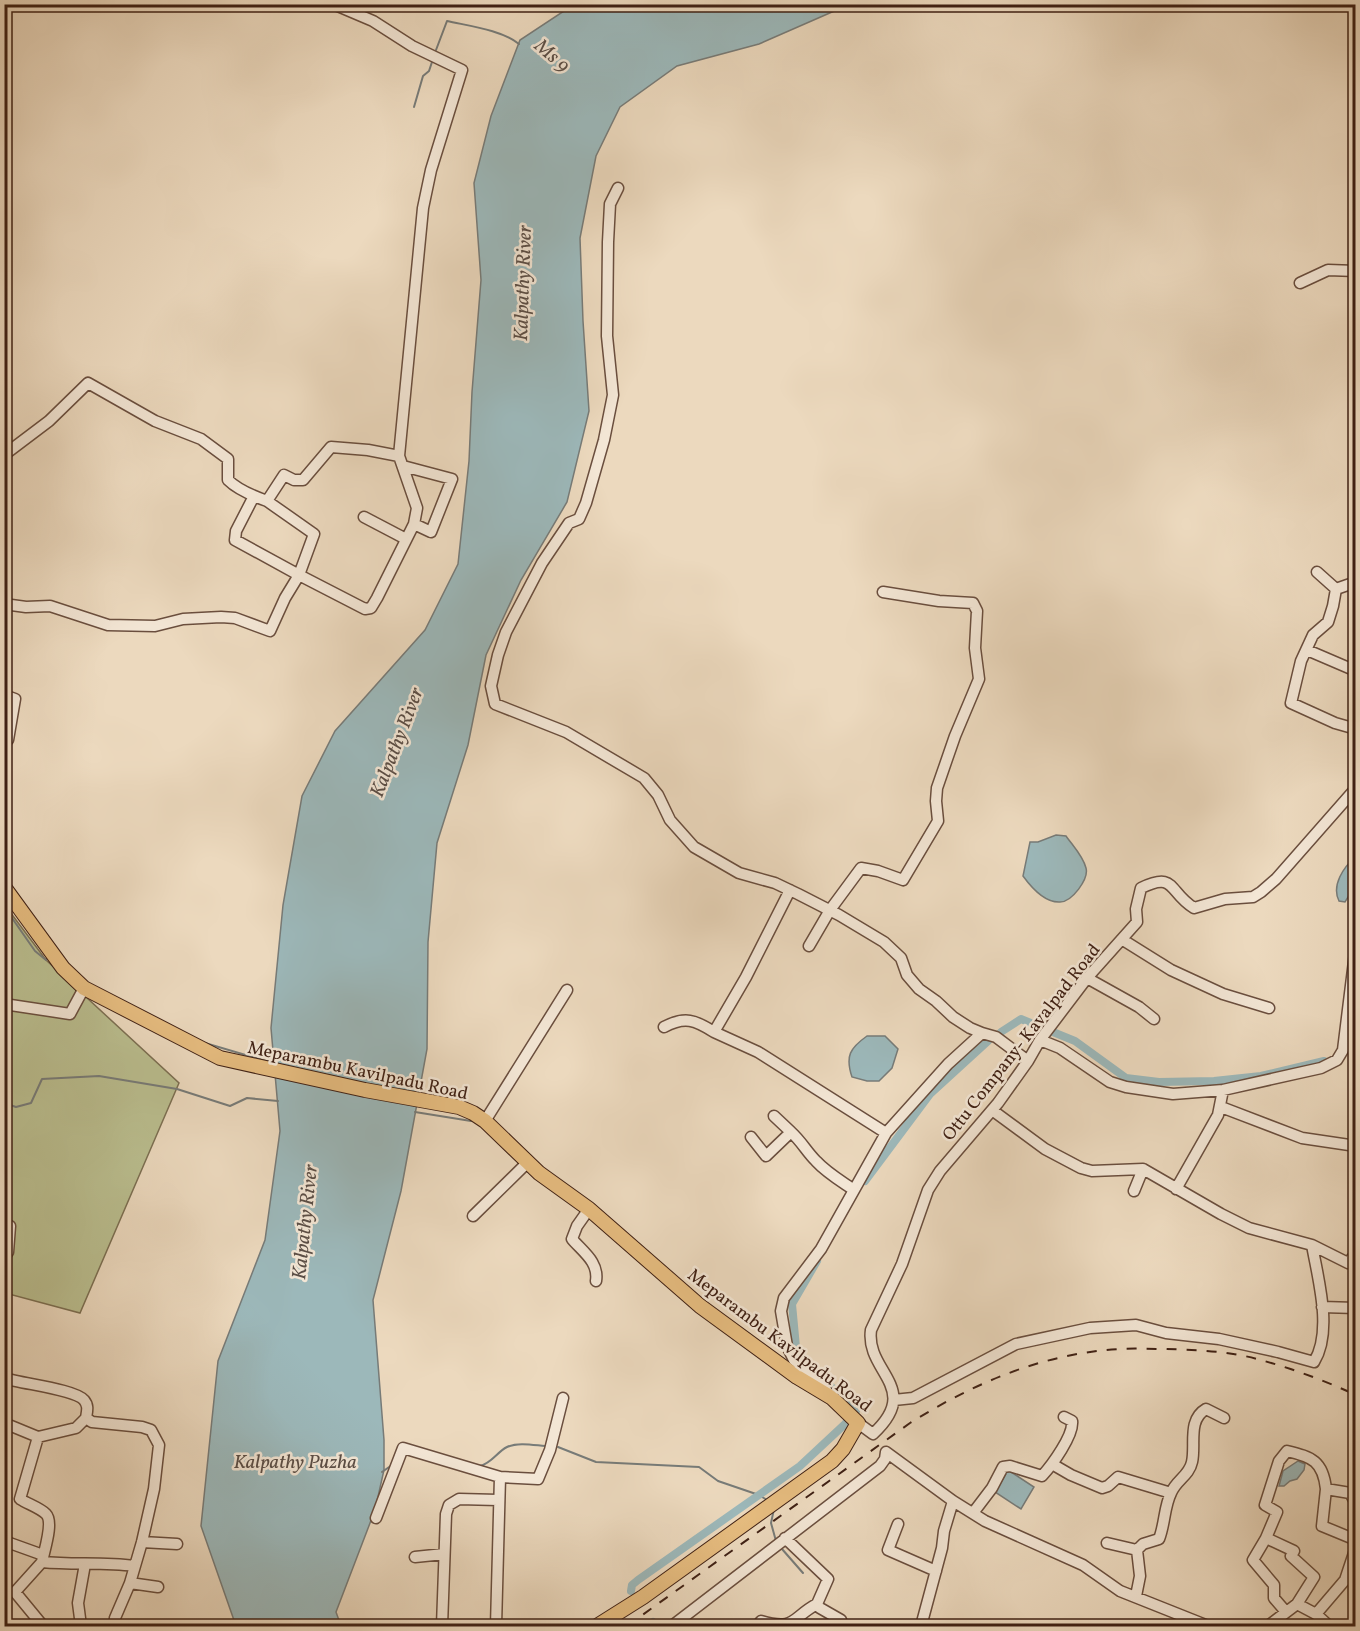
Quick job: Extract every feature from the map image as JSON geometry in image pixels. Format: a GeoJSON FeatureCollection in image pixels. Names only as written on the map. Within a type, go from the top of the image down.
{"type":"FeatureCollection","features":[{"type":"Feature","properties":{"kind":"main road","name":"Meparambu Kavilpadu Road"},"geometry":{"type":"LineString","coordinates":[[4,887],[63,968],[84,988],[220,1058],[365,1090],[459,1107],[473,1113],[485,1121],[528,1162],[588,1209],[718,1319],[797,1377],[832,1398],[858,1423]]}},
{"type":"Feature","properties":{"kind":"main road"},"geometry":{"type":"LineString","coordinates":[[597,1626],[642,1597],[832,1461],[843,1449],[858,1423]]}},
{"type":"Feature","properties":{"kind":"street"},"geometry":{"type":"LineString","coordinates":[[254,496],[236,531],[235,540],[365,609],[371,608],[414,524],[417,508],[401,461],[423,208],[431,170],[462,70],[412,46],[373,21],[333,4]]}},
{"type":"Feature","properties":{"kind":"street"},"geometry":{"type":"LineString","coordinates":[[618,188],[610,204],[607,336],[613,395],[604,440],[586,503],[579,519],[569,523],[542,563],[506,632],[491,686],[495,704],[566,732],[644,778],[658,795],[670,820],[694,847],[739,873],[775,883],[790,890],[830,910],[884,942],[901,958],[907,975],[919,989],[953,1017],[970,1028],[996,1037],[1028,1061]]}},
{"type":"Feature","properties":{"kind":"street"},"geometry":{"type":"LineString","coordinates":[[1300,283],[1328,270],[1356,271]]}},
{"type":"Feature","properties":{"kind":"street"},"geometry":{"type":"LineString","coordinates":[[4,454],[49,421],[88,383],[155,421],[201,439],[214,447],[228,459],[228,480],[233,485],[267,501],[314,534],[299,575],[285,598],[270,631],[235,618],[221,616],[183,619],[155,626],[108,625],[50,606],[26,607],[4,604]]}},
{"type":"Feature","properties":{"kind":"street"},"geometry":{"type":"LineString","coordinates":[[267,501],[284,475],[294,480],[303,480],[331,447],[368,450],[452,478],[431,532],[414,524]]}},
{"type":"Feature","properties":{"kind":"street"},"geometry":{"type":"LineString","coordinates":[[364,517],[406,539]]}},
{"type":"Feature","properties":{"kind":"street"},"geometry":{"type":"LineString","coordinates":[[1317,572],[1336,589]]}},
{"type":"Feature","properties":{"kind":"street"},"geometry":{"type":"LineString","coordinates":[[1336,589],[1356,582]]}},
{"type":"Feature","properties":{"kind":"street"},"geometry":{"type":"LineString","coordinates":[[1336,589],[1328,622],[1313,635],[1301,661],[1291,703],[1335,723],[1356,729]]}},
{"type":"Feature","properties":{"kind":"street"},"geometry":{"type":"LineString","coordinates":[[809,946],[830,910],[861,868],[903,880],[938,821],[937,788],[955,736],[979,679],[975,648],[976,611],[973,603],[939,601],[883,592]]}},
{"type":"Feature","properties":{"kind":"street"},"geometry":{"type":"LineString","coordinates":[[1307,650],[1356,671]]}},
{"type":"Feature","properties":{"kind":"street"},"geometry":{"type":"LineString","coordinates":[[4,695],[15,699],[8,740]]}},
{"type":"Feature","properties":{"kind":"street","name":"Ottu Company- Kavalpad Road"},"geometry":{"type":"LineString","coordinates":[[894,1400],[893,1385],[874,1355],[869,1341],[871,1330],[902,1264],[928,1190],[958,1147],[992,1110],[1028,1061],[1040,1040],[1087,978],[1137,922],[1136,909],[1141,888],[1162,880],[1167,882],[1184,902],[1194,908],[1226,899],[1253,897],[1262,892],[1293,860],[1356,788]]}},
{"type":"Feature","properties":{"kind":"street"},"geometry":{"type":"LineString","coordinates":[[714,1032],[747,976],[790,890]]}},
{"type":"Feature","properties":{"kind":"street"},"geometry":{"type":"LineString","coordinates":[[1123,940],[1171,970],[1223,994],[1269,1008]]}},
{"type":"Feature","properties":{"kind":"street"},"geometry":{"type":"LineString","coordinates":[[1040,1040],[1060,1048],[1110,1082],[1126,1087],[1173,1094],[1223,1090],[1321,1068],[1337,1060],[1343,1050],[1356,945]]}},
{"type":"Feature","properties":{"kind":"street"},"geometry":{"type":"LineString","coordinates":[[1087,978],[1139,1007],[1154,1019]]}},
{"type":"Feature","properties":{"kind":"street"},"geometry":{"type":"LineString","coordinates":[[4,1004],[69,1014],[84,988]]}},
{"type":"Feature","properties":{"kind":"street"},"geometry":{"type":"LineString","coordinates":[[485,1121],[567,990]]}},
{"type":"Feature","properties":{"kind":"street"},"geometry":{"type":"LineString","coordinates":[[664,1027],[678,1021],[689,1020],[758,1052],[886,1133]]}},
{"type":"Feature","properties":{"kind":"street"},"geometry":{"type":"LineString","coordinates":[[832,1398],[813,1375],[794,1360],[787,1347],[781,1311],[784,1298],[821,1249],[886,1133],[948,1064],[982,1033]]}},
{"type":"Feature","properties":{"kind":"street"},"geometry":{"type":"LineString","coordinates":[[1176,1189],[1221,1107],[1223,1090]]}},
{"type":"Feature","properties":{"kind":"street"},"geometry":{"type":"LineString","coordinates":[[1221,1107],[1302,1138],[1356,1146]]}},
{"type":"Feature","properties":{"kind":"street"},"geometry":{"type":"LineString","coordinates":[[992,1110],[1046,1149],[1081,1168],[1092,1171],[1143,1169],[1249,1228],[1312,1245],[1348,1263],[1356,1253]]}},
{"type":"Feature","properties":{"kind":"street"},"geometry":{"type":"LineString","coordinates":[[774,1116],[802,1142],[814,1159],[854,1190]]}},
{"type":"Feature","properties":{"kind":"street"},"geometry":{"type":"LineString","coordinates":[[751,1137],[766,1156],[791,1132]]}},
{"type":"Feature","properties":{"kind":"street"},"geometry":{"type":"LineString","coordinates":[[473,1215],[528,1162]]}},
{"type":"Feature","properties":{"kind":"street"},"geometry":{"type":"LineString","coordinates":[[1134,1191],[1143,1169]]}},
{"type":"Feature","properties":{"kind":"street"},"geometry":{"type":"LineString","coordinates":[[588,1209],[576,1226],[572,1239],[593,1261],[597,1273],[596,1281]]}},
{"type":"Feature","properties":{"kind":"street"},"geometry":{"type":"LineString","coordinates":[[4,1257],[8,1252],[10,1226]]}},
{"type":"Feature","properties":{"kind":"street"},"geometry":{"type":"LineString","coordinates":[[894,1400],[913,1398],[1016,1344],[1090,1328],[1136,1325],[1166,1333],[1219,1339],[1314,1362],[1321,1351],[1322,1307],[1312,1245]]}},
{"type":"Feature","properties":{"kind":"street"},"geometry":{"type":"LineString","coordinates":[[1322,1307],[1356,1308]]}},
{"type":"Feature","properties":{"kind":"street"},"geometry":{"type":"LineString","coordinates":[[4,1378],[73,1393],[83,1399],[88,1408],[86,1418],[76,1428],[38,1437],[4,1423]]}},
{"type":"Feature","properties":{"kind":"street"},"geometry":{"type":"LineString","coordinates":[[376,1518],[403,1448],[501,1477],[538,1479],[550,1450],[563,1398]]}},
{"type":"Feature","properties":{"kind":"street","name":"Meparambu Kavilpadu Road"},"geometry":{"type":"LineString","coordinates":[[858,1423],[873,1434],[885,1419],[894,1400]]}},
{"type":"Feature","properties":{"kind":"street"},"geometry":{"type":"LineString","coordinates":[[1137,1550],[1143,1544],[1159,1539],[1171,1493],[1188,1473],[1191,1465],[1194,1429],[1200,1413],[1206,1409],[1224,1418]]}},
{"type":"Feature","properties":{"kind":"street"},"geometry":{"type":"LineString","coordinates":[[973,1513],[992,1488],[1003,1467],[1010,1466],[1042,1476],[1053,1464],[1073,1425],[1072,1421],[1064,1417]]}},
{"type":"Feature","properties":{"kind":"street"},"geometry":{"type":"LineString","coordinates":[[86,1418],[92,1422],[151,1430],[159,1445],[154,1489],[142,1542],[114,1626]]}},
{"type":"Feature","properties":{"kind":"street"},"geometry":{"type":"LineString","coordinates":[[38,1437],[21,1499],[47,1514],[49,1520],[47,1540],[42,1558],[15,1592],[43,1626]]}},
{"type":"Feature","properties":{"kind":"street"},"geometry":{"type":"LineString","coordinates":[[1286,1612],[1274,1598],[1274,1585],[1253,1560],[1277,1512],[1265,1505],[1279,1461],[1287,1451],[1309,1456],[1320,1465],[1326,1489],[1322,1526],[1356,1540]]}},
{"type":"Feature","properties":{"kind":"street"},"geometry":{"type":"LineString","coordinates":[[674,1625],[880,1466],[885,1459],[886,1452],[953,1501],[985,1521],[1083,1565],[1120,1590],[1203,1626]]}},
{"type":"Feature","properties":{"kind":"street"},"geometry":{"type":"LineString","coordinates":[[1053,1464],[1102,1488],[1118,1477],[1171,1493]]}},
{"type":"Feature","properties":{"kind":"street"},"geometry":{"type":"LineString","coordinates":[[496,1626],[499,1579],[498,1500],[501,1477]]}},
{"type":"Feature","properties":{"kind":"street"},"geometry":{"type":"LineString","coordinates":[[1326,1489],[1350,1493],[1356,1504]]}},
{"type":"Feature","properties":{"kind":"street"},"geometry":{"type":"LineString","coordinates":[[442,1626],[446,1514],[449,1505],[459,1499],[498,1500]]}},
{"type":"Feature","properties":{"kind":"street"},"geometry":{"type":"LineString","coordinates":[[921,1626],[953,1501]]}},
{"type":"Feature","properties":{"kind":"street"},"geometry":{"type":"LineString","coordinates":[[898,1524],[888,1550],[936,1570]]}},
{"type":"Feature","properties":{"kind":"street"},"geometry":{"type":"LineString","coordinates":[[757,1626],[761,1621],[778,1626],[791,1624],[817,1604],[828,1579],[785,1538]]}},
{"type":"Feature","properties":{"kind":"street"},"geometry":{"type":"LineString","coordinates":[[1266,1538],[1294,1551],[1292,1556],[1314,1577],[1297,1604],[1268,1626]]}},
{"type":"Feature","properties":{"kind":"street"},"geometry":{"type":"LineString","coordinates":[[4,1541],[42,1558],[85,1564],[115,1563],[134,1566]]}},
{"type":"Feature","properties":{"kind":"street"},"geometry":{"type":"LineString","coordinates":[[142,1542],[177,1544]]}},
{"type":"Feature","properties":{"kind":"street"},"geometry":{"type":"LineString","coordinates":[[1107,1543],[1137,1550]]}},
{"type":"Feature","properties":{"kind":"street"},"geometry":{"type":"LineString","coordinates":[[1316,1614],[1345,1580],[1356,1547]]}},
{"type":"Feature","properties":{"kind":"street"},"geometry":{"type":"LineString","coordinates":[[1136,1596],[1140,1576],[1137,1550]]}},
{"type":"Feature","properties":{"kind":"street"},"geometry":{"type":"LineString","coordinates":[[415,1557],[444,1554]]}},
{"type":"Feature","properties":{"kind":"street"},"geometry":{"type":"LineString","coordinates":[[81,1626],[78,1603],[85,1564]]}},
{"type":"Feature","properties":{"kind":"street"},"geometry":{"type":"LineString","coordinates":[[130,1583],[158,1587]]}},
{"type":"Feature","properties":{"kind":"street"},"geometry":{"type":"LineString","coordinates":[[817,1604],[841,1620]]}},
{"type":"Feature","properties":{"kind":"street"},"geometry":{"type":"LineString","coordinates":[[1297,1604],[1316,1614],[1329,1626]]}},
{"type":"Feature","properties":{"kind":"green space"},"geometry":{"type":"Polygon","coordinates":[[[4,904],[46,960],[179,1083],[80,1313],[5,1293],[4,904]]]}},
{"type":"Feature","properties":{"kind":"water","name":"Kalpathy Puzha"},"geometry":{"type":"Polygon","coordinates":[[[573,5],[848,5],[759,44],[677,66],[620,107],[596,156],[580,238],[589,411],[567,502],[521,580],[486,655],[468,745],[437,843],[428,942],[427,1049],[401,1191],[373,1300],[384,1440],[384,1470],[375,1510],[336,1612],[341,1626],[236,1626],[201,1526],[218,1361],[265,1240],[280,1131],[271,1028],[283,905],[302,796],[335,731],[425,630],[458,564],[469,461],[481,280],[474,183],[491,116],[520,40],[573,5]]]}},
{"type":"Feature","properties":{"kind":"water"},"geometry":{"type":"Polygon","coordinates":[[[1056,835],[1066,836],[1080,855],[1086,868],[1085,878],[1079,889],[1070,898],[1060,902],[1043,897],[1023,876],[1030,842],[1038,842],[1056,835]]]}},
{"type":"Feature","properties":{"kind":"water"},"geometry":{"type":"Polygon","coordinates":[[[1355,857],[1355,886],[1345,902],[1339,901],[1337,889],[1340,877],[1355,857]]]}},
{"type":"Feature","properties":{"kind":"water"},"geometry":{"type":"Polygon","coordinates":[[[867,1036],[885,1036],[898,1049],[892,1068],[879,1081],[852,1077],[850,1070],[850,1053],[867,1036]]]}},
{"type":"Feature","properties":{"kind":"water"},"geometry":{"type":"Polygon","coordinates":[[[1298,1461],[1305,1464],[1304,1470],[1297,1479],[1284,1486],[1279,1486],[1283,1471],[1298,1461]]]}},
{"type":"Feature","properties":{"kind":"water"},"geometry":{"type":"Polygon","coordinates":[[[1008,1470],[1034,1487],[1021,1509],[995,1492],[1008,1470]]]}},
{"type":"Feature","properties":{"kind":"waterway","name":"Ms 9"},"geometry":{"type":"LineString","coordinates":[[436,50],[447,21],[495,32],[519,44]]}},
{"type":"Feature","properties":{"kind":"waterway","name":"Ms 9"},"geometry":{"type":"LineString","coordinates":[[414,107],[423,76],[429,71],[432,62]]}},
{"type":"Feature","properties":{"kind":"waterway"},"geometry":{"type":"LineString","coordinates":[[4,916],[12,918],[35,951],[46,960],[48,957]]}},
{"type":"Feature","properties":{"kind":"waterway"},"geometry":{"type":"LineString","coordinates":[[1001,1032],[1021,1019],[1075,1041],[1126,1078],[1159,1082],[1214,1081],[1261,1076],[1324,1061]]}},
{"type":"Feature","properties":{"kind":"waterway"},"geometry":{"type":"LineString","coordinates":[[865,1181],[930,1094],[988,1041]]}},
{"type":"Feature","properties":{"kind":"waterway"},"geometry":{"type":"LineString","coordinates":[[205,1043],[266,1061],[275,1061]]}},
{"type":"Feature","properties":{"kind":"waterway"},"geometry":{"type":"LineString","coordinates":[[4,1103],[16,1107],[31,1103],[42,1079],[99,1076],[177,1089],[230,1106],[247,1098],[278,1101]]}},
{"type":"Feature","properties":{"kind":"waterway"},"geometry":{"type":"LineString","coordinates":[[415,1112],[471,1121]]}},
{"type":"Feature","properties":{"kind":"waterway"},"geometry":{"type":"LineString","coordinates":[[631,1591],[632,1585],[638,1580],[800,1466],[856,1411],[805,1361],[796,1347],[792,1304],[817,1261]]}},
{"type":"Feature","properties":{"kind":"waterway"},"geometry":{"type":"LineString","coordinates":[[480,1466],[511,1445],[545,1446]]}},
{"type":"Feature","properties":{"kind":"waterway"},"geometry":{"type":"LineString","coordinates":[[558,1447],[596,1462],[699,1467],[718,1481],[767,1500]]}},
{"type":"Feature","properties":{"kind":"waterway"},"geometry":{"type":"LineString","coordinates":[[382,1472],[392,1465]]}},
{"type":"Feature","properties":{"kind":"waterway"},"geometry":{"type":"LineString","coordinates":[[774,1509],[771,1523],[776,1541]]}},
{"type":"Feature","properties":{"kind":"waterway"},"geometry":{"type":"LineString","coordinates":[[782,1549],[803,1573]]}},
{"type":"Feature","properties":{"kind":"waterway"},"geometry":{"type":"LineString","coordinates":[[653,1622],[656,1626]]}},
{"type":"Feature","properties":{"kind":"railway"},"geometry":{"type":"LineString","coordinates":[[627,1626],[910,1423],[959,1395],[1010,1372],[1064,1357],[1120,1349],[1212,1351],[1246,1356],[1270,1363],[1356,1395]]}},
{"type":"Feature","properties":{"kind":"water label","name":"Kalpathy River"},"geometry":{"type":"Point","coordinates":[522,283]}},
{"type":"Feature","properties":{"kind":"water label","name":"Kalpathy River"},"geometry":{"type":"Point","coordinates":[396,742]}},
{"type":"Feature","properties":{"kind":"water label","name":"Kalpathy River"},"geometry":{"type":"Point","coordinates":[304,1222]}}]}
